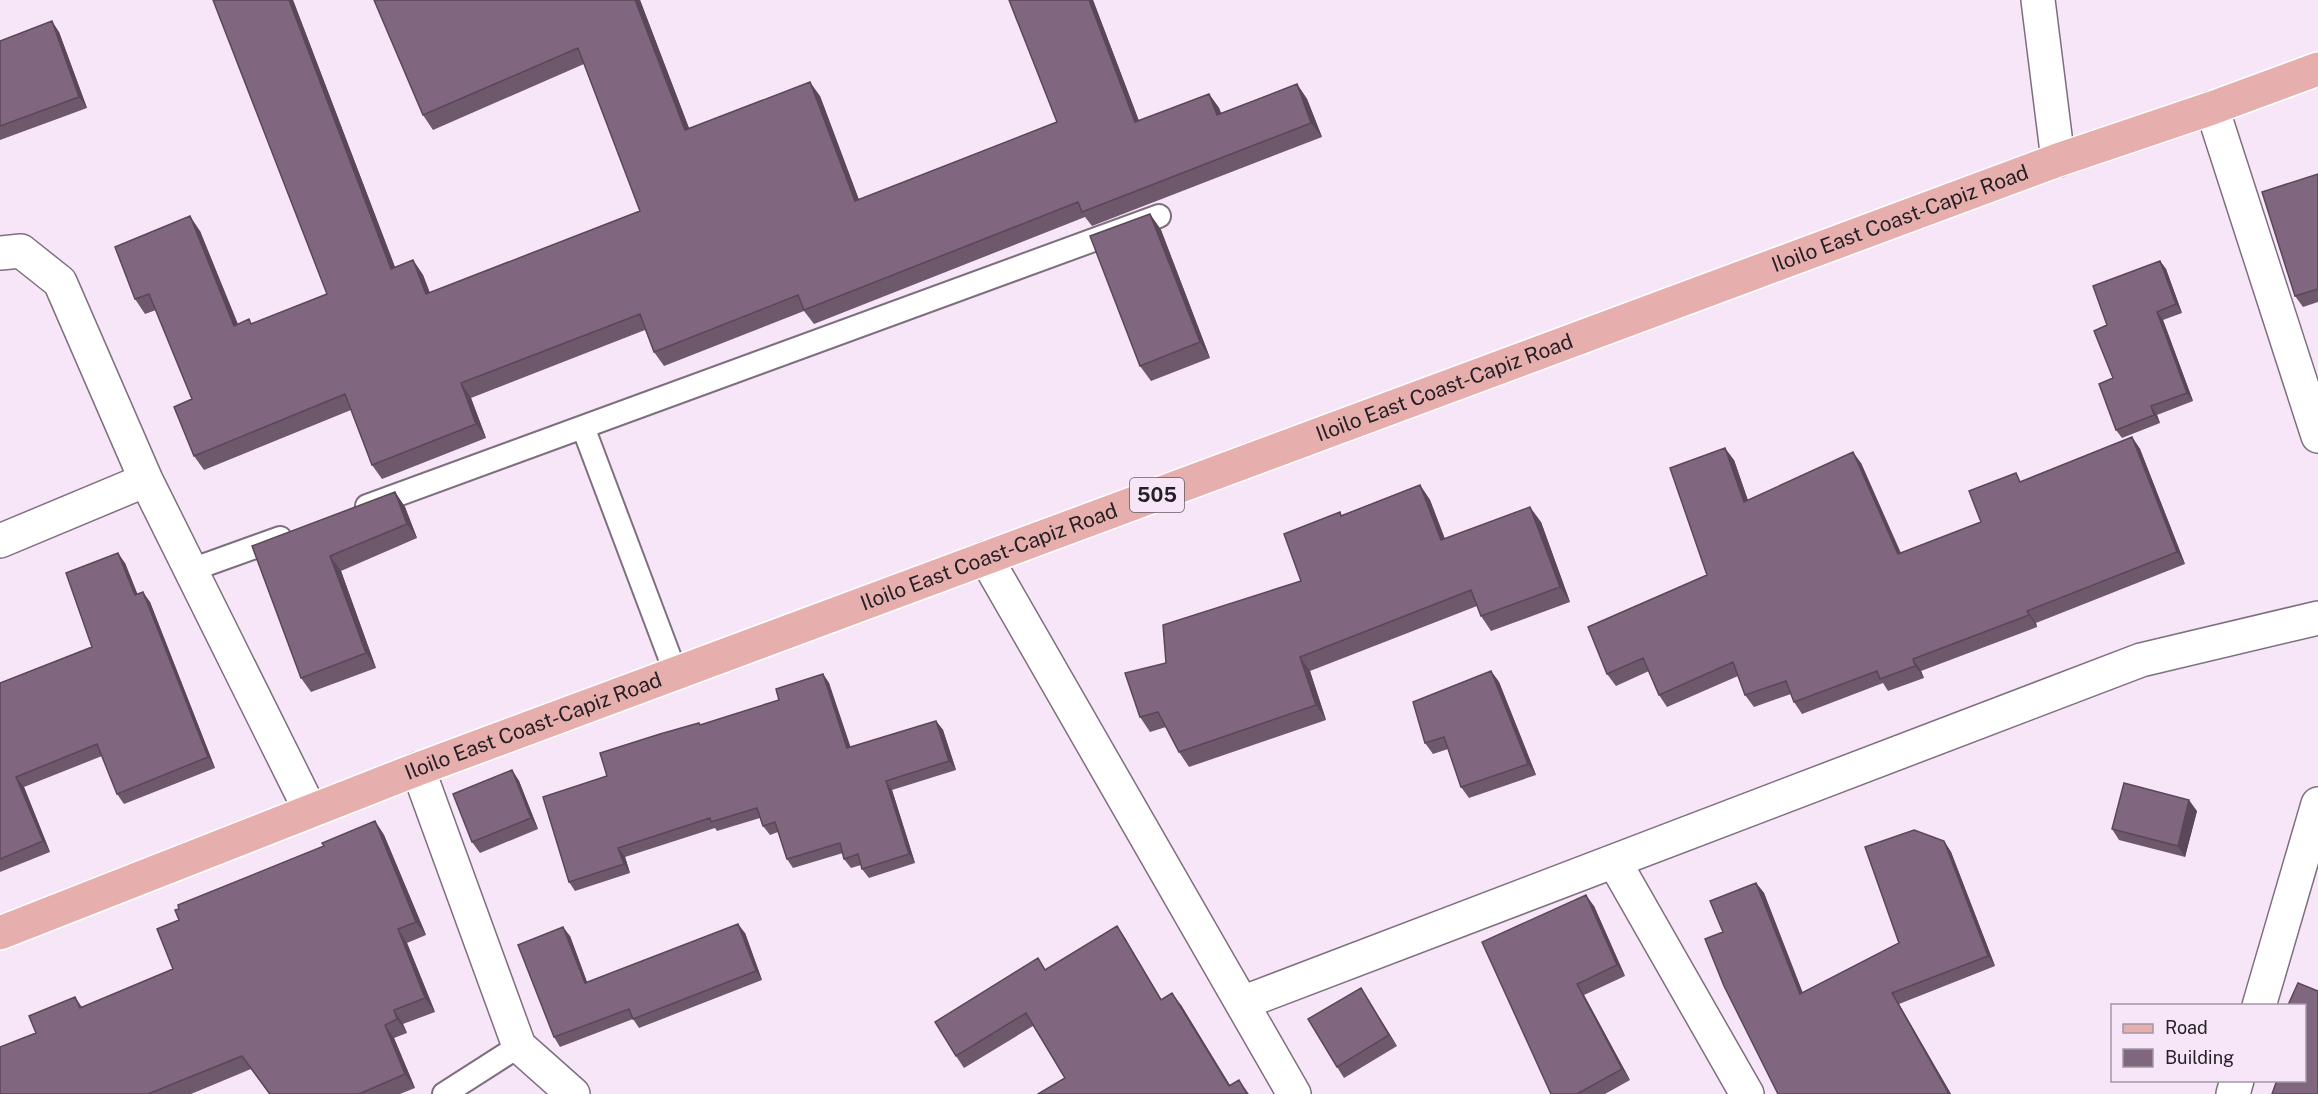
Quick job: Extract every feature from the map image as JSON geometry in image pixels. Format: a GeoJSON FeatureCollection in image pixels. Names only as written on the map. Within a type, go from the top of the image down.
{"type":"FeatureCollection","features":[{"type":"Feature","properties":{"kind":"main road","name":"Iloilo East Coast-Capiz Road"},"geometry":{"type":"LineString","coordinates":[[0,933],[418,769],[2058,160],[2318,69]]}},
{"type":"Feature","properties":{"kind":"street"},"geometry":{"type":"LineString","coordinates":[[2038,0],[2058,160]]}},
{"type":"Feature","properties":{"kind":"street"},"geometry":{"type":"LineString","coordinates":[[2212,108],[2318,436]]}},
{"type":"Feature","properties":{"kind":"street"},"geometry":{"type":"LineString","coordinates":[[0,253],[21,250],[60,282],[146,480],[310,810]]}},
{"type":"Feature","properties":{"kind":"street"},"geometry":{"type":"LineString","coordinates":[[0,540],[146,480]]}},
{"type":"Feature","properties":{"kind":"street"},"geometry":{"type":"LineString","coordinates":[[986,558],[1294,1094]]}},
{"type":"Feature","properties":{"kind":"street"},"geometry":{"type":"LineString","coordinates":[[1242,1003],[2141,660],[2318,618]]}},
{"type":"Feature","properties":{"kind":"street"},"geometry":{"type":"LineString","coordinates":[[418,769],[519,1046],[573,1094]]}},
{"type":"Feature","properties":{"kind":"street"},"geometry":{"type":"LineString","coordinates":[[2259,1004],[2318,804]]}},
{"type":"Feature","properties":{"kind":"street"},"geometry":{"type":"LineString","coordinates":[[1614,861],[1747,1094]]}},
{"type":"Feature","properties":{"kind":"lane"},"geometry":{"type":"LineString","coordinates":[[348,513],[1159,216]]}},
{"type":"Feature","properties":{"kind":"lane"},"geometry":{"type":"LineString","coordinates":[[583,427],[676,674]]}},
{"type":"Feature","properties":{"kind":"lane"},"geometry":{"type":"LineString","coordinates":[[191,570],[303,530]]}},
{"type":"Feature","properties":{"kind":"lane"},"geometry":{"type":"LineString","coordinates":[[444,1094],[519,1046]]}},
{"type":"Feature","properties":{"kind":"building"},"geometry":{"type":"Polygon","coordinates":[[[213,0],[289,0],[391,269],[413,260],[426,294],[640,211],[578,48],[423,115],[374,0],[635,0],[685,130],[810,82],[855,201],[1057,122],[1009,0],[1089,0],[1135,122],[1209,94],[1217,115],[1297,84],[1311,123],[1082,212],[1078,202],[804,310],[798,295],[654,352],[640,314],[461,383],[476,424],[372,465],[345,394],[194,456],[174,407],[192,399],[149,294],[135,299],[115,247],[190,216],[234,326],[249,319],[251,324],[327,294],[213,0]]]}},
{"type":"Feature","properties":{"kind":"building"},"geometry":{"type":"Polygon","coordinates":[[[52,21],[79,97],[0,126],[0,41],[52,21]]]}},
{"type":"Feature","properties":{"kind":"building"},"geometry":{"type":"Polygon","coordinates":[[[2318,174],[2318,289],[2295,296],[2262,192],[2318,174]]]}},
{"type":"Feature","properties":{"kind":"building"},"geometry":{"type":"Polygon","coordinates":[[[1150,214],[1200,342],[1140,366],[1090,236],[1150,214]]]}},
{"type":"Feature","properties":{"kind":"building"},"geometry":{"type":"Polygon","coordinates":[[[2160,261],[2176,304],[2157,312],[2187,393],[2151,406],[2154,415],[2116,430],[2099,384],[2113,378],[2094,331],[2107,325],[2093,286],[2160,261]]]}},
{"type":"Feature","properties":{"kind":"building"},"geometry":{"type":"Polygon","coordinates":[[[2132,437],[2177,552],[2027,611],[2029,615],[1913,659],[1915,666],[1880,679],[1877,671],[1794,702],[1786,681],[1745,695],[1733,662],[1659,695],[1643,658],[1607,674],[1588,627],[1707,575],[1670,468],[1725,448],[1744,502],[1853,452],[1898,554],[1981,522],[1969,491],[2016,473],[2020,482],[2132,437]]]}},
{"type":"Feature","properties":{"kind":"building"},"geometry":{"type":"Polygon","coordinates":[[[1420,485],[1441,540],[1530,507],[1560,587],[1481,616],[1471,590],[1300,657],[1316,705],[1179,752],[1158,712],[1140,717],[1125,673],[1166,663],[1163,625],[1301,581],[1284,534],[1340,512],[1341,516],[1420,485]]]}},
{"type":"Feature","properties":{"kind":"building"},"geometry":{"type":"Polygon","coordinates":[[[395,492],[407,524],[330,556],[366,653],[301,678],[252,546],[395,492]]]}},
{"type":"Feature","properties":{"kind":"building"},"geometry":{"type":"Polygon","coordinates":[[[118,553],[135,595],[143,592],[208,757],[117,794],[97,744],[16,777],[43,841],[0,859],[0,683],[92,647],[66,573],[118,553]]]}},
{"type":"Feature","properties":{"kind":"building"},"geometry":{"type":"Polygon","coordinates":[[[1491,671],[1528,764],[1461,787],[1444,737],[1425,743],[1413,702],[1491,671]]]}},
{"type":"Feature","properties":{"kind":"building"},"geometry":{"type":"Polygon","coordinates":[[[823,674],[847,748],[936,721],[949,761],[886,781],[909,854],[862,869],[858,854],[844,859],[840,843],[787,859],[775,822],[763,826],[757,808],[711,822],[710,818],[618,848],[624,864],[569,882],[543,797],[607,776],[600,753],[779,700],[776,689],[823,674]]]}},
{"type":"Feature","properties":{"kind":"building"},"geometry":{"type":"Polygon","coordinates":[[[512,770],[531,818],[472,842],[453,794],[512,770]]]}},
{"type":"Feature","properties":{"kind":"building"},"geometry":{"type":"Polygon","coordinates":[[[2124,783],[2189,800],[2178,846],[2112,829],[2124,783]]]}},
{"type":"Feature","properties":{"kind":"building"},"geometry":{"type":"Polygon","coordinates":[[[375,821],[416,922],[398,929],[425,998],[394,1010],[397,1019],[385,1025],[405,1074],[359,1094],[270,1094],[242,1056],[148,1094],[0,1094],[0,1047],[36,1033],[29,1016],[75,997],[80,1008],[173,969],[157,929],[179,920],[175,910],[179,909],[178,905],[324,846],[322,843],[375,821]]]}},
{"type":"Feature","properties":{"kind":"building"},"geometry":{"type":"Polygon","coordinates":[[[1914,830],[1944,841],[1988,956],[1892,993],[1949,1094],[1778,1094],[1724,986],[1705,939],[1723,932],[1710,901],[1756,883],[1800,994],[1899,943],[1865,847],[1914,830]]]}},
{"type":"Feature","properties":{"kind":"building"},"geometry":{"type":"Polygon","coordinates":[[[1586,895],[1617,965],[1577,984],[1622,1069],[1577,1094],[1551,1094],[1482,942],[1586,895]]]}},
{"type":"Feature","properties":{"kind":"building"},"geometry":{"type":"Polygon","coordinates":[[[738,924],[756,971],[633,1019],[629,1009],[554,1037],[518,945],[563,927],[585,983],[738,924]]]}},
{"type":"Feature","properties":{"kind":"building"},"geometry":{"type":"Polygon","coordinates":[[[1117,926],[1161,1000],[1172,993],[1229,1086],[1239,1080],[1247,1094],[1038,1094],[1065,1078],[1026,1013],[956,1056],[935,1022],[1038,958],[1045,970],[1117,926]]]}},
{"type":"Feature","properties":{"kind":"building"},"geometry":{"type":"Polygon","coordinates":[[[2298,983],[2318,991],[2318,1094],[2272,1094],[2276,1082],[2306,1082],[2306,1004],[2288,1004],[2298,983]]]}},
{"type":"Feature","properties":{"kind":"building"},"geometry":{"type":"Polygon","coordinates":[[[1361,988],[1389,1035],[1337,1067],[1308,1019],[1361,988]]]}}]}
